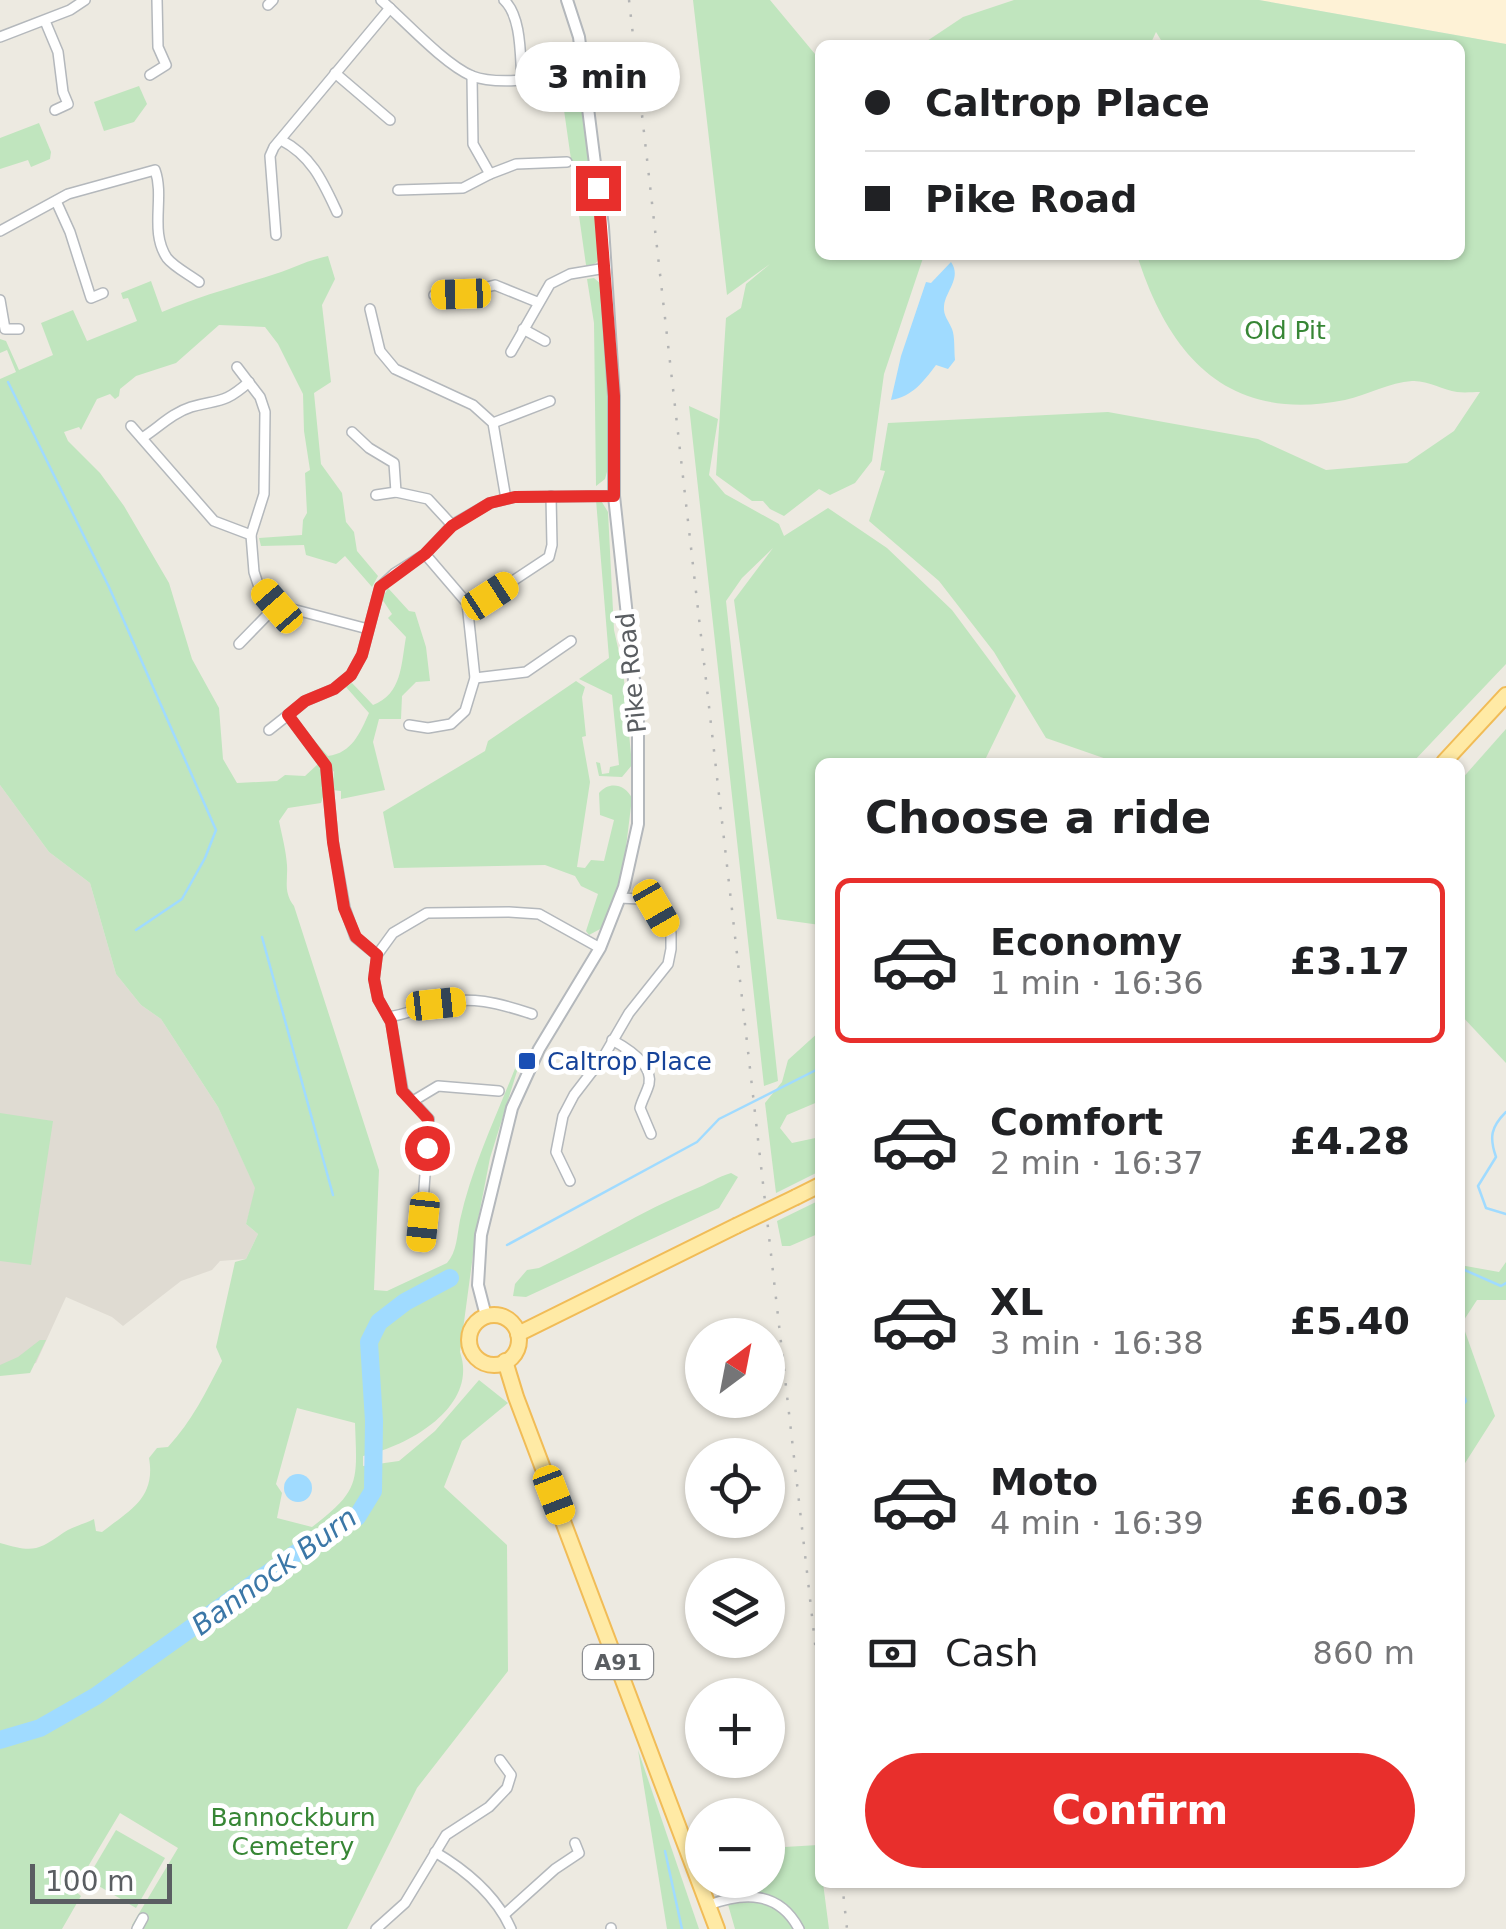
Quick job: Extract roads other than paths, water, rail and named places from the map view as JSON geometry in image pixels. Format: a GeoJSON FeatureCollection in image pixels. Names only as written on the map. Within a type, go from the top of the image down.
{"type":"FeatureCollection","features":[{"type":"Feature","properties":{"kind":"main road"},"geometry":{"type":"LineString","coordinates":[[1448,758],[1506,695]]}},
{"type":"Feature","properties":{"kind":"main road"},"geometry":{"type":"LineString","coordinates":[[516,1330],[815,1188]]}},
{"type":"Feature","properties":{"kind":"main road"},"geometry":{"type":"LineString","coordinates":[[486,1316],[501,1316],[516,1330],[516,1350],[498,1363]]}},
{"type":"Feature","properties":{"kind":"main road","name":"A91"},"geometry":{"type":"LineString","coordinates":[[486,1316],[474,1326],[469,1340],[474,1355],[498,1363],[516,1397],[717,1929]]}},
{"type":"Feature","properties":{"kind":"street"},"geometry":{"type":"LineString","coordinates":[[0,37],[45,21],[85,0]]}},
{"type":"Feature","properties":{"kind":"street"},"geometry":{"type":"LineString","coordinates":[[150,75],[166,65],[158,47],[157,0]]}},
{"type":"Feature","properties":{"kind":"street"},"geometry":{"type":"LineString","coordinates":[[381,0],[436,51],[472,76],[522,80],[582,74]]}},
{"type":"Feature","properties":{"kind":"street"},"geometry":{"type":"LineString","coordinates":[[504,0],[510,6],[518,36],[522,80]]}},
{"type":"Feature","properties":{"kind":"street","name":"Pike Road"},"geometry":{"type":"LineString","coordinates":[[486,1316],[477,1271],[481,1235],[512,1108],[539,1049],[600,948],[620,898],[638,824],[638,717],[614,496],[614,396],[606,268],[578,37],[567,0]]}},
{"type":"Feature","properties":{"kind":"street"},"geometry":{"type":"LineString","coordinates":[[276,235],[270,156],[274,147],[390,8]]}},
{"type":"Feature","properties":{"kind":"street"},"geometry":{"type":"LineString","coordinates":[[45,21],[58,52],[68,104],[55,110]]}},
{"type":"Feature","properties":{"kind":"street"},"geometry":{"type":"LineString","coordinates":[[335,72],[387,112]]}},
{"type":"Feature","properties":{"kind":"street"},"geometry":{"type":"LineString","coordinates":[[472,76],[473,144],[490,174]]}},
{"type":"Feature","properties":{"kind":"street"},"geometry":{"type":"LineString","coordinates":[[282,140],[300,150],[318,172],[338,212]]}},
{"type":"Feature","properties":{"kind":"street"},"geometry":{"type":"LineString","coordinates":[[398,190],[463,188],[516,164],[568,162]]}},
{"type":"Feature","properties":{"kind":"street"},"geometry":{"type":"LineString","coordinates":[[0,231],[68,194],[155,170],[160,184],[157,228],[166,254],[169,261],[199,282]]}},
{"type":"Feature","properties":{"kind":"street"},"geometry":{"type":"LineString","coordinates":[[56,202],[70,232],[87,299],[103,294]]}},
{"type":"Feature","properties":{"kind":"street"},"geometry":{"type":"LineString","coordinates":[[511,352],[537,302],[556,279],[606,268]]}},
{"type":"Feature","properties":{"kind":"street"},"geometry":{"type":"LineString","coordinates":[[434,295],[461,294],[495,285],[537,302]]}},
{"type":"Feature","properties":{"kind":"street"},"geometry":{"type":"LineString","coordinates":[[0,300],[6,329],[19,329]]}},
{"type":"Feature","properties":{"kind":"street"},"geometry":{"type":"LineString","coordinates":[[370,309],[380,350],[395,368],[472,405],[493,423],[506,499]]}},
{"type":"Feature","properties":{"kind":"street"},"geometry":{"type":"LineString","coordinates":[[523,329],[545,340]]}},
{"type":"Feature","properties":{"kind":"street"},"geometry":{"type":"LineString","coordinates":[[236,367],[265,412],[264,494],[251,535],[258,584],[277,606],[368,629]]}},
{"type":"Feature","properties":{"kind":"street"},"geometry":{"type":"LineString","coordinates":[[142,438],[175,414],[225,401],[249,382]]}},
{"type":"Feature","properties":{"kind":"street"},"geometry":{"type":"LineString","coordinates":[[493,423],[550,401]]}},
{"type":"Feature","properties":{"kind":"street"},"geometry":{"type":"LineString","coordinates":[[131,426],[214,521],[251,535]]}},
{"type":"Feature","properties":{"kind":"street"},"geometry":{"type":"LineString","coordinates":[[352,432],[394,463],[396,492]]}},
{"type":"Feature","properties":{"kind":"street"},"geometry":{"type":"LineString","coordinates":[[376,495],[396,492],[428,499],[452,526]]}},
{"type":"Feature","properties":{"kind":"street"},"geometry":{"type":"LineString","coordinates":[[467,603],[490,596],[549,557],[551,496]]}},
{"type":"Feature","properties":{"kind":"street"},"geometry":{"type":"LineString","coordinates":[[269,730],[305,701],[345,682],[362,655],[380,587],[425,554],[452,526],[490,503],[506,499],[614,496]]}},
{"type":"Feature","properties":{"kind":"street"},"geometry":{"type":"LineString","coordinates":[[409,724],[428,728],[451,724],[465,711],[475,678],[467,603],[425,554]]}},
{"type":"Feature","properties":{"kind":"street"},"geometry":{"type":"LineString","coordinates":[[239,644],[277,606]]}},
{"type":"Feature","properties":{"kind":"street"},"geometry":{"type":"LineString","coordinates":[[475,678],[526,672],[571,640]]}},
{"type":"Feature","properties":{"kind":"street"},"geometry":{"type":"LineString","coordinates":[[288,715],[326,766],[344,908],[356,937],[377,955]]}},
{"type":"Feature","properties":{"kind":"street"},"geometry":{"type":"LineString","coordinates":[[426,742],[428,728]]}},
{"type":"Feature","properties":{"kind":"street"},"geometry":{"type":"LineString","coordinates":[[570,1181],[556,1152],[563,1116],[629,1013],[668,964],[671,949],[670,934],[656,908],[640,899],[620,898]]}},
{"type":"Feature","properties":{"kind":"street"},"geometry":{"type":"LineString","coordinates":[[420,1244],[428,1119],[402,1091],[388,1017],[378,999],[374,979],[377,955],[393,933],[411,921],[442,910],[539,914],[600,948]]}},
{"type":"Feature","properties":{"kind":"street"},"geometry":{"type":"LineString","coordinates":[[388,1017],[436,1004],[477,999],[532,1014]]}},
{"type":"Feature","properties":{"kind":"street"},"geometry":{"type":"LineString","coordinates":[[612,1040],[628,1049],[647,1069],[650,1081],[640,1108],[651,1134]]}},
{"type":"Feature","properties":{"kind":"street"},"geometry":{"type":"LineString","coordinates":[[412,1101],[438,1086],[499,1091]]}},
{"type":"Feature","properties":{"kind":"street"},"geometry":{"type":"LineString","coordinates":[[423,1222],[437,1222]]}},
{"type":"Feature","properties":{"kind":"street"},"geometry":{"type":"LineString","coordinates":[[381,1927],[405,1902],[446,1835],[489,1806],[506,1788],[511,1775],[500,1760]]}},
{"type":"Feature","properties":{"kind":"street"},"geometry":{"type":"LineString","coordinates":[[436,1852],[471,1876],[504,1914],[511,1929]]}},
{"type":"Feature","properties":{"kind":"street"},"geometry":{"type":"LineString","coordinates":[[504,1914],[579,1852]]}},
{"type":"Feature","properties":{"kind":"street"},"geometry":{"type":"LineString","coordinates":[[709,1905],[732,1896],[760,1896],[778,1904],[799,1929]]}},
{"type":"Feature","properties":{"kind":"street"},"geometry":{"type":"LineString","coordinates":[[137,1929],[144,1918]]}},
{"type":"Feature","properties":{"kind":"water"},"geometry":{"type":"Polygon","coordinates":[[[951,262],[955,273],[944,310],[953,332],[955,360],[948,369],[936,365],[911,392],[891,400],[926,282],[931,283],[951,262]]]}},
{"type":"Feature","properties":{"kind":"water"},"geometry":{"type":"Polygon","coordinates":[[[298,1474],[308,1478],[312,1488],[308,1498],[298,1502],[288,1498],[284,1488],[288,1478],[298,1474]]]}},
{"type":"Feature","properties":{"kind":"waterway"},"geometry":{"type":"LineString","coordinates":[[8,382],[109,587],[216,830],[182,899],[136,930]]}},
{"type":"Feature","properties":{"kind":"waterway"},"geometry":{"type":"LineString","coordinates":[[262,937],[333,1195]]}},
{"type":"Feature","properties":{"kind":"waterway","name":"Bannock Burn"},"geometry":{"type":"LineString","coordinates":[[507,1245],[697,1142],[719,1119],[815,1071]]}},
{"type":"Feature","properties":{"kind":"waterway","name":"Bannock Burn"},"geometry":{"type":"LineString","coordinates":[[1506,1112],[1493,1133],[1496,1157],[1478,1186],[1486,1208],[1506,1214]]}},
{"type":"Feature","properties":{"kind":"waterway","name":"Bannock Burn"},"geometry":{"type":"LineString","coordinates":[[1465,1270],[1501,1286],[1506,1283]]}},
{"type":"Feature","properties":{"kind":"waterway","name":"Bannock Burn"},"geometry":{"type":"LineString","coordinates":[[0,1740],[40,1728],[96,1696],[302,1549],[357,1517],[373,1491],[369,1342],[379,1322],[405,1302],[450,1278]]}},
{"type":"Feature","properties":{"kind":"waterway","name":"Bannock Burn"},"geometry":{"type":"LineString","coordinates":[[1465,1399],[1465,1402]]}},
{"type":"Feature","properties":{"kind":"waterway"},"geometry":{"type":"LineString","coordinates":[[665,1851],[682,1929]]}},
{"type":"Feature","properties":{"kind":"railway"},"geometry":{"type":"LineString","coordinates":[[629,0],[815,1643]]}},
{"type":"Feature","properties":{"kind":"railway"},"geometry":{"type":"LineString","coordinates":[[843,1888],[847,1929]]}},
{"type":"Feature","properties":{"kind":"place","name":"Caltrop Place"},"geometry":{"type":"Point","coordinates":[527,1061]}},
{"type":"Feature","properties":{"kind":"park label","name":"Old Pit"},"geometry":{"type":"Point","coordinates":[1285,330]}},
{"type":"Feature","properties":{"kind":"park label","name":"Bannockburn Cemetery"},"geometry":{"type":"Point","coordinates":[293,1832]}}]}
